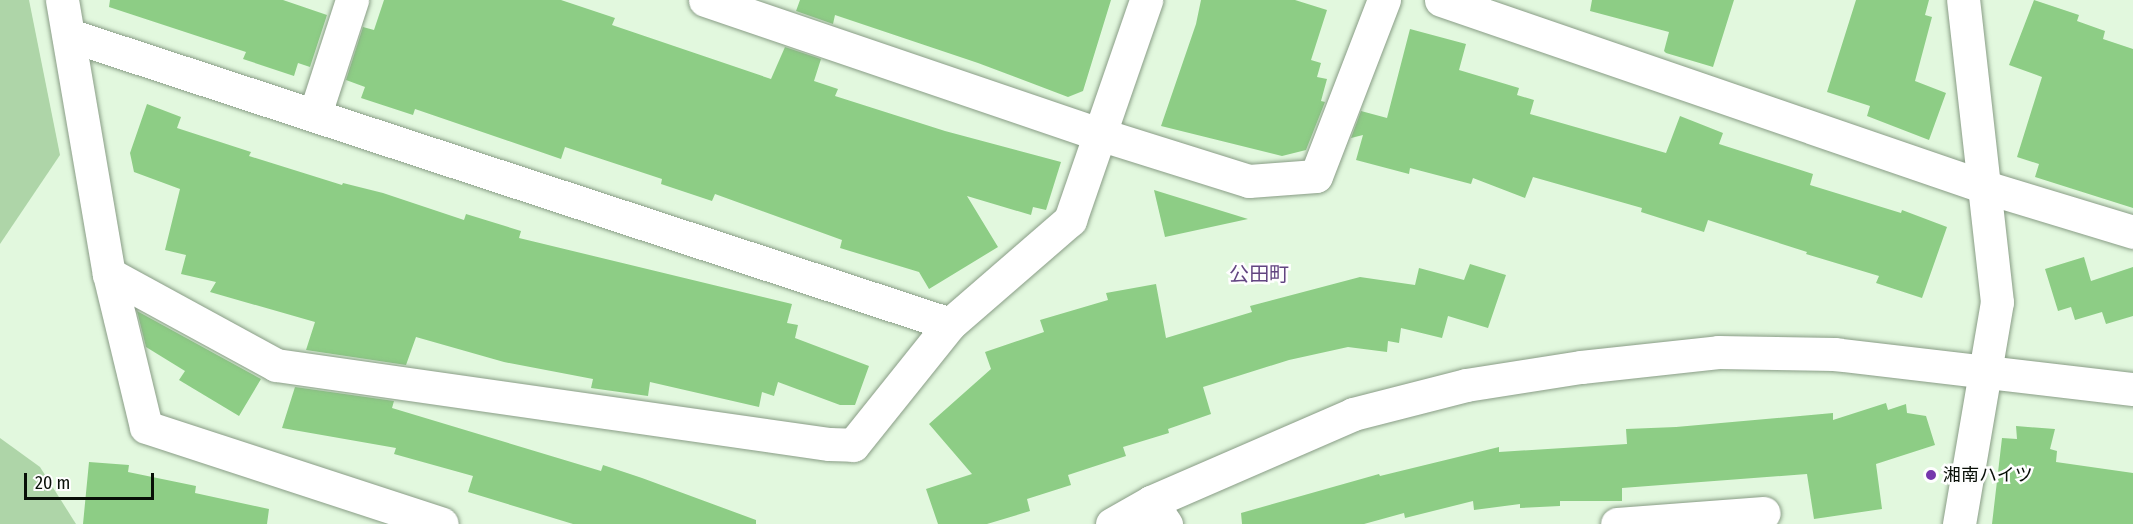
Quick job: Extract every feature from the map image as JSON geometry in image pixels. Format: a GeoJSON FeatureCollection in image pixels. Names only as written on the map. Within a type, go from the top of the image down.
{"type":"FeatureCollection","features":[{"type":"Feature","properties":{"kind":"street"},"geometry":{"type":"LineString","coordinates":[[62,0],[109,274],[146,427],[442,524]]}},
{"type":"Feature","properties":{"kind":"street"},"geometry":{"type":"LineString","coordinates":[[315,114],[352,0]]}},
{"type":"Feature","properties":{"kind":"street"},"geometry":{"type":"LineString","coordinates":[[705,0],[1100,134],[1250,181],[1316,176],[1384,0]]}},
{"type":"Feature","properties":{"kind":"street"},"geometry":{"type":"LineString","coordinates":[[109,274],[276,364],[829,444],[853,445],[950,324],[1070,220],[1146,0]]}},
{"type":"Feature","properties":{"kind":"street"},"geometry":{"type":"LineString","coordinates":[[1442,0],[1983,186],[2133,232]]}},
{"type":"Feature","properties":{"kind":"street"},"geometry":{"type":"LineString","coordinates":[[1959,524],[1997,302],[1963,0]]}},
{"type":"Feature","properties":{"kind":"street"},"geometry":{"type":"LineString","coordinates":[[69,35],[950,324]]}},
{"type":"Feature","properties":{"kind":"street"},"geometry":{"type":"LineString","coordinates":[[1112,524],[1158,513],[1353,414],[1466,385],[1581,367],[1718,352],[1834,354],[2133,389]]}},
{"type":"Feature","properties":{"kind":"street"},"geometry":{"type":"LineString","coordinates":[[1617,524],[1764,513]]}},
{"type":"Feature","properties":{"kind":"green space"},"geometry":{"type":"Polygon","coordinates":[[[0,0],[29,0],[60,155],[0,244],[0,0]]]}},
{"type":"Feature","properties":{"kind":"green space"},"geometry":{"type":"Polygon","coordinates":[[[0,438],[40,467],[76,524],[0,524],[0,438]]]}},
{"type":"Feature","properties":{"kind":"building"},"geometry":{"type":"Polygon","coordinates":[[[110,0],[283,0],[327,15],[310,67],[298,63],[294,76],[243,59],[246,52],[109,7],[110,0]]]}},
{"type":"Feature","properties":{"kind":"building"},"geometry":{"type":"Polygon","coordinates":[[[384,0],[561,0],[615,18],[612,25],[771,79],[785,47],[821,59],[814,81],[838,89],[835,96],[945,131],[1061,162],[1046,210],[1033,207],[1031,215],[967,196],[998,247],[929,289],[919,272],[840,248],[842,240],[715,194],[712,201],[661,184],[662,179],[565,147],[561,159],[415,109],[413,115],[361,98],[365,87],[346,80],[363,27],[374,30],[384,0]]]}},
{"type":"Feature","properties":{"kind":"building"},"geometry":{"type":"Polygon","coordinates":[[[800,0],[1111,0],[1083,91],[1068,97],[978,63],[835,15],[833,24],[796,11],[800,0]]]}},
{"type":"Feature","properties":{"kind":"building"},"geometry":{"type":"Polygon","coordinates":[[[1201,0],[1295,0],[1327,10],[1311,60],[1321,63],[1317,77],[1327,79],[1321,101],[1325,102],[1306,150],[1282,156],[1161,126],[1196,24],[1201,0]]]}},
{"type":"Feature","properties":{"kind":"building"},"geometry":{"type":"Polygon","coordinates":[[[1592,0],[1734,0],[1713,67],[1666,53],[1664,51],[1669,32],[1590,11],[1592,0]]]}},
{"type":"Feature","properties":{"kind":"building"},"geometry":{"type":"Polygon","coordinates":[[[1856,0],[1929,0],[1925,15],[1932,17],[1915,81],[1946,93],[1929,140],[1867,116],[1870,106],[1827,92],[1856,0]]]}},
{"type":"Feature","properties":{"kind":"building"},"geometry":{"type":"Polygon","coordinates":[[[2034,0],[2079,15],[2077,21],[2105,31],[2103,39],[2133,49],[2133,208],[2035,177],[2039,164],[2017,157],[2042,77],[2009,65],[2034,0]]]}},
{"type":"Feature","properties":{"kind":"building"},"geometry":{"type":"Polygon","coordinates":[[[1410,29],[1466,44],[1459,70],[1519,88],[1517,95],[1534,100],[1530,114],[1666,153],[1680,116],[1723,133],[1719,144],[1813,174],[1810,185],[1901,213],[1902,210],[1947,227],[1922,298],[1876,283],[1879,276],[1806,254],[1807,252],[1708,220],[1704,232],[1641,212],[1642,208],[1533,177],[1525,198],[1473,178],[1471,184],[1410,168],[1409,174],[1356,160],[1363,135],[1351,138],[1361,111],[1387,118],[1410,29]]]}},
{"type":"Feature","properties":{"kind":"building"},"geometry":{"type":"Polygon","coordinates":[[[147,104],[181,117],[177,128],[251,152],[249,156],[342,185],[343,183],[383,193],[464,220],[466,214],[521,231],[519,238],[792,304],[787,323],[798,325],[795,338],[869,366],[855,405],[840,405],[778,382],[774,396],[762,392],[759,407],[650,382],[648,396],[591,388],[593,379],[504,362],[416,337],[406,365],[306,350],[315,322],[210,292],[216,282],[181,274],[186,255],[165,250],[180,189],[134,172],[130,153],[147,104]]]}},
{"type":"Feature","properties":{"kind":"building"},"geometry":{"type":"Polygon","coordinates":[[[1154,190],[1248,219],[1165,237],[1154,190]]]}},
{"type":"Feature","properties":{"kind":"building"},"geometry":{"type":"Polygon","coordinates":[[[2084,257],[2091,281],[2133,267],[2133,316],[2106,324],[2102,312],[2075,320],[2071,307],[2058,311],[2045,269],[2084,257]]]}},
{"type":"Feature","properties":{"kind":"building"},"geometry":{"type":"Polygon","coordinates":[[[1470,264],[1506,275],[1488,328],[1448,316],[1442,338],[1401,328],[1399,343],[1388,341],[1387,352],[1348,347],[1289,360],[1203,387],[1211,414],[1168,429],[1169,433],[1123,447],[1126,456],[1068,475],[1071,485],[1027,499],[1030,511],[987,524],[938,524],[926,489],[972,474],[929,424],[991,369],[985,352],[1044,332],[1040,320],[1108,300],[1106,293],[1156,284],[1166,338],[1252,312],[1250,306],[1360,277],[1415,285],[1419,268],[1464,280],[1470,264]]]}},
{"type":"Feature","properties":{"kind":"building"},"geometry":{"type":"Polygon","coordinates":[[[137,311],[261,379],[239,416],[179,380],[185,371],[146,347],[137,311]]]}},
{"type":"Feature","properties":{"kind":"building"},"geometry":{"type":"Polygon","coordinates":[[[295,387],[394,401],[392,408],[601,471],[603,465],[756,520],[756,524],[573,524],[468,492],[473,476],[394,454],[396,448],[282,428],[295,387]]]}},
{"type":"Feature","properties":{"kind":"building"},"geometry":{"type":"Polygon","coordinates":[[[1886,403],[1888,410],[1906,404],[1907,413],[1926,416],[1935,445],[1876,464],[1882,509],[1814,519],[1807,474],[1622,488],[1622,501],[1560,501],[1560,506],[1520,508],[1520,504],[1474,510],[1473,501],[1405,518],[1404,513],[1364,524],[1242,524],[1241,513],[1379,474],[1380,476],[1499,447],[1499,452],[1627,444],[1626,429],[1676,427],[1833,413],[1833,420],[1886,403]]]}},
{"type":"Feature","properties":{"kind":"building"},"geometry":{"type":"Polygon","coordinates":[[[2016,426],[2055,429],[2050,449],[2057,451],[2056,462],[2133,473],[2133,524],[1992,524],[2002,438],[2017,439],[2016,426]]]}},
{"type":"Feature","properties":{"kind":"building"},"geometry":{"type":"Polygon","coordinates":[[[89,462],[129,465],[128,472],[196,486],[195,493],[269,509],[267,524],[83,524],[89,462]]]}},
{"type":"Feature","properties":{"kind":"place","name":"湘南ハイツ"},"geometry":{"type":"Point","coordinates":[1931,475]}},
{"type":"Feature","properties":{"kind":"district","name":"公田町"},"geometry":{"type":"Point","coordinates":[1259,274]}}]}
